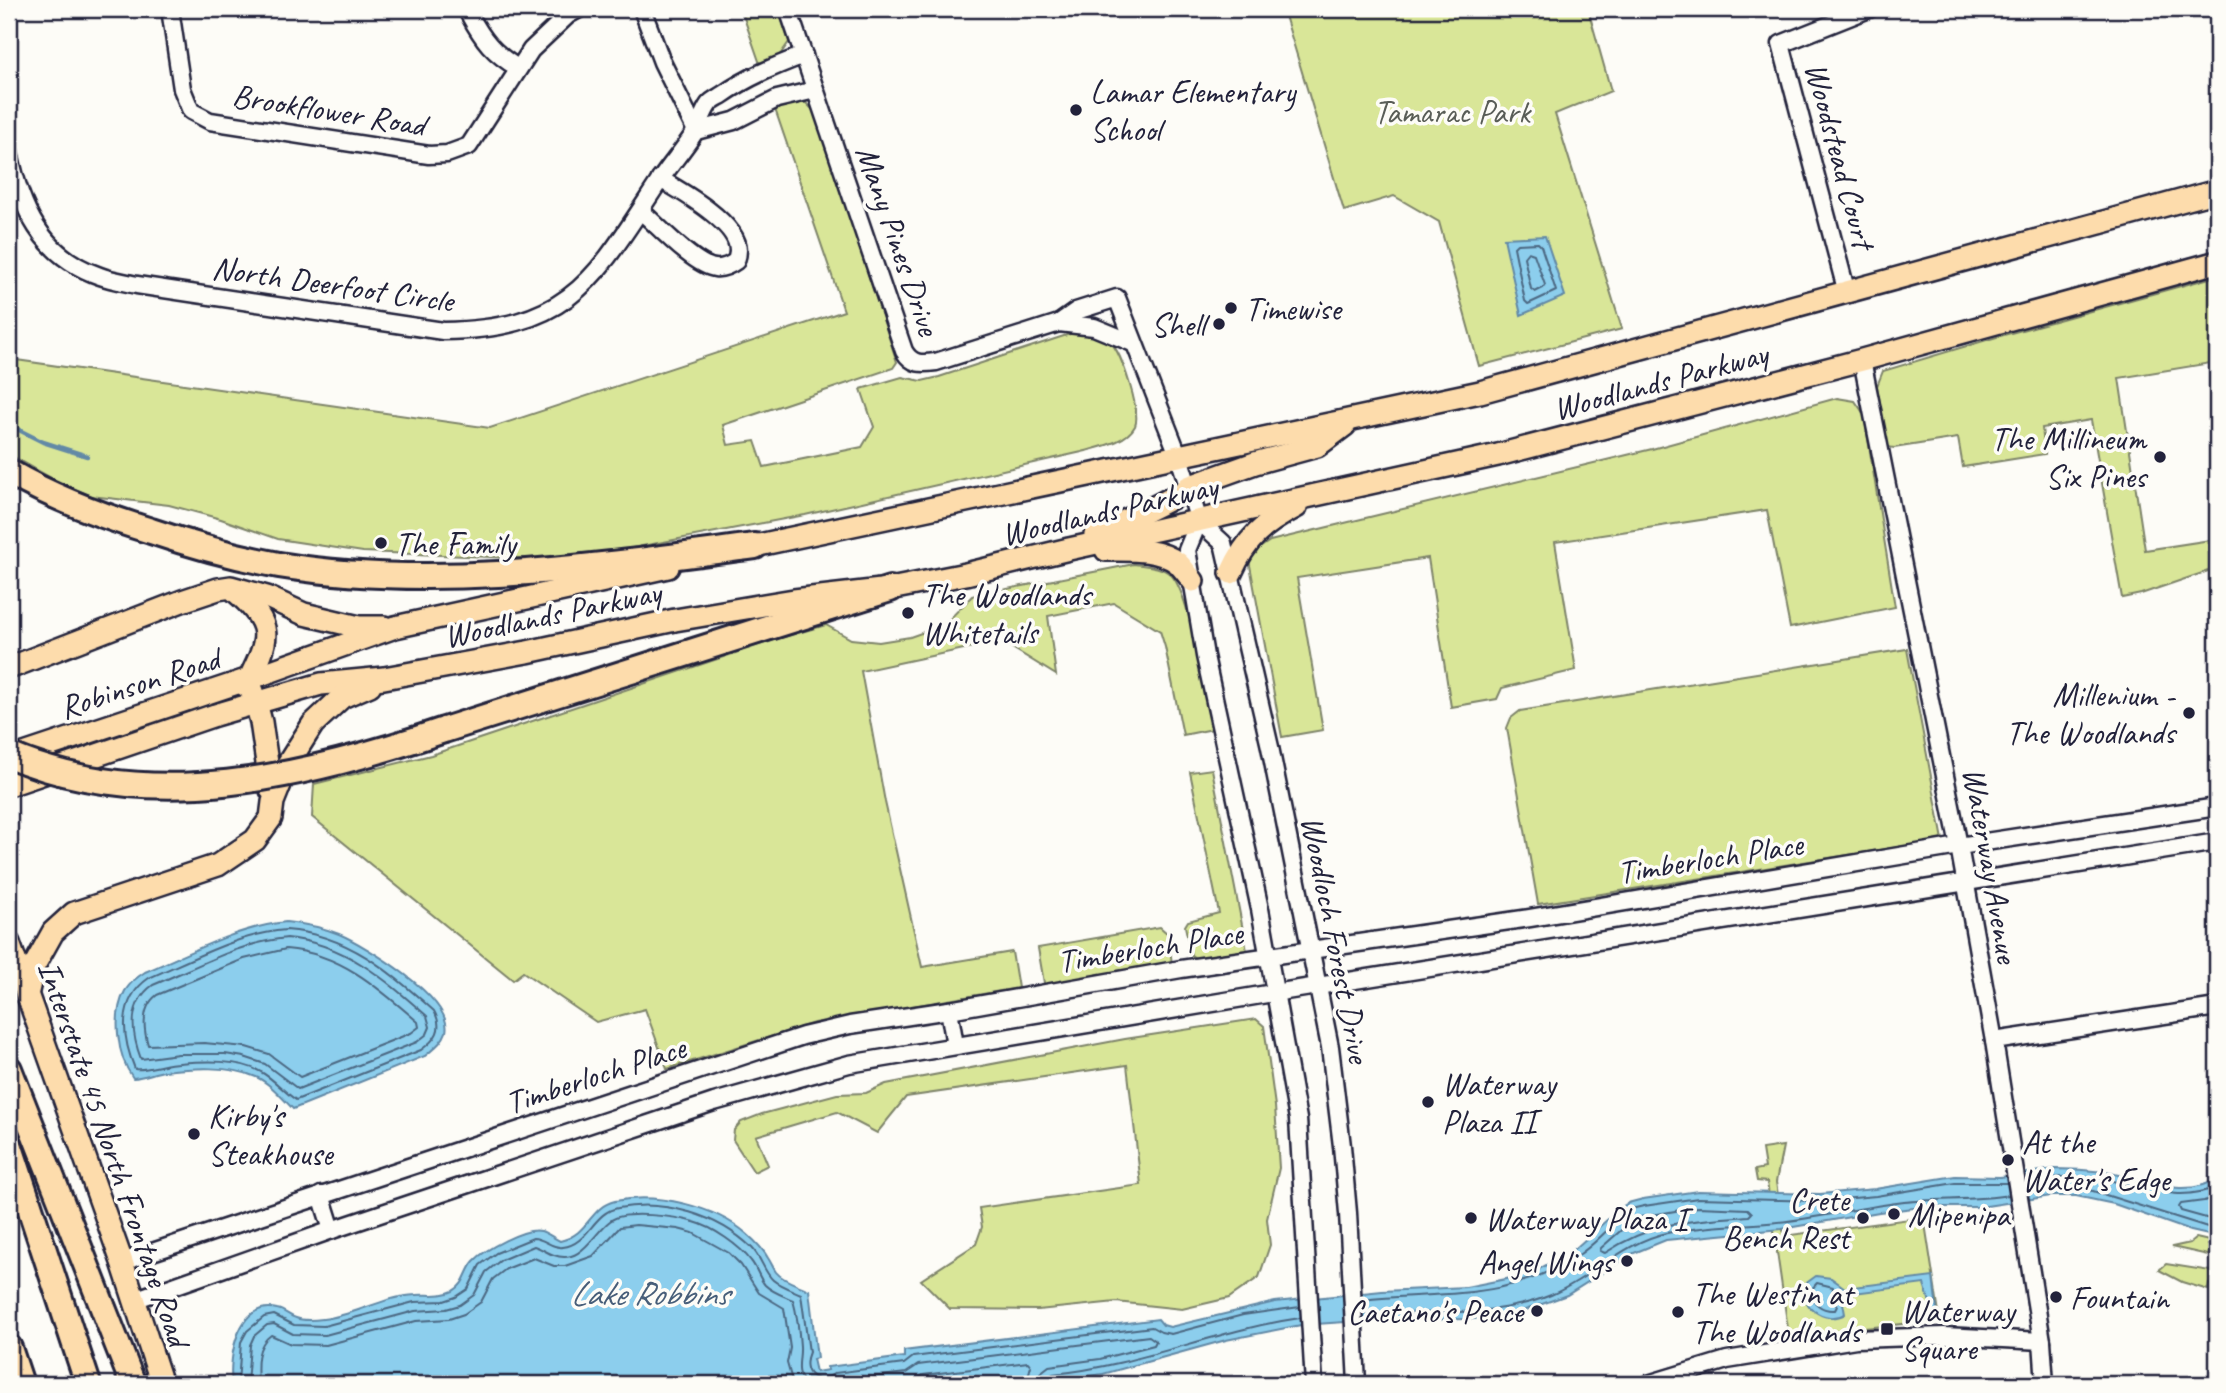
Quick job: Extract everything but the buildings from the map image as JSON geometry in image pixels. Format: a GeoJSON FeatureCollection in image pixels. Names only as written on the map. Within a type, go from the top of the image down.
{"type":"FeatureCollection","features":[{"type":"Feature","properties":{"kind":"highway"},"geometry":{"type":"LineString","coordinates":[[9,472],[32,485],[116,520],[195,545],[279,565],[411,576],[511,574],[601,566],[755,546]]}},
{"type":"Feature","properties":{"kind":"highway"},"geometry":{"type":"LineString","coordinates":[[9,757],[101,780],[155,785],[207,785],[322,767],[890,589]]}},
{"type":"Feature","properties":{"kind":"highway"},"geometry":{"type":"LineString","coordinates":[[9,1069],[134,1384]]}},
{"type":"Feature","properties":{"kind":"highway"},"geometry":{"type":"LineString","coordinates":[[9,1144],[88,1384]]}},
{"type":"Feature","properties":{"kind":"highway"},"geometry":{"type":"LineString","coordinates":[[9,1348],[21,1384]]}},
{"type":"Feature","properties":{"kind":"main road","name":"Woodlands Parkway"},"geometry":{"type":"LineString","coordinates":[[249,679],[395,627],[755,546],[1480,392],[2217,191]]}},
{"type":"Feature","properties":{"kind":"main road","name":"Woodlands Parkway"},"geometry":{"type":"LineString","coordinates":[[11,784],[321,684],[384,678],[527,652],[675,620],[794,600],[890,589],[967,574],[1498,454],[1862,360],[2217,262]]}},
{"type":"Feature","properties":{"kind":"main road"},"geometry":{"type":"LineString","coordinates":[[1069,549],[1125,520],[1163,505],[1189,487],[1255,463],[1317,446],[1352,420]]}},
{"type":"Feature","properties":{"kind":"main road"},"geometry":{"type":"LineString","coordinates":[[1231,573],[1241,551],[1265,525],[1321,495]]}},
{"type":"Feature","properties":{"kind":"main road"},"geometry":{"type":"LineString","coordinates":[[1069,549],[1152,553],[1177,563],[1193,581]]}},
{"type":"Feature","properties":{"kind":"main road"},"geometry":{"type":"LineString","coordinates":[[9,668],[182,601],[231,587],[267,597],[303,614],[359,627],[395,627]]}},
{"type":"Feature","properties":{"kind":"main road"},"geometry":{"type":"LineString","coordinates":[[231,587],[254,606],[263,620],[265,634],[264,650],[234,710]]}},
{"type":"Feature","properties":{"kind":"main road"},"geometry":{"type":"LineString","coordinates":[[27,995],[40,954],[53,932],[74,912],[218,865],[255,840],[271,818],[273,802],[289,762],[313,724],[342,697],[384,678]]}},
{"type":"Feature","properties":{"kind":"main road"},"geometry":{"type":"LineString","coordinates":[[249,679],[256,703],[273,802]]}},
{"type":"Feature","properties":{"kind":"main road","name":"Robinson Road"},"geometry":{"type":"LineString","coordinates":[[9,757],[249,679]]}},
{"type":"Feature","properties":{"kind":"main road","name":"Interstate 45 North Frontage Road"},"geometry":{"type":"LineString","coordinates":[[9,943],[122,1262],[162,1384]]}},
{"type":"Feature","properties":{"kind":"street","name":"Brookflower Road"},"geometry":{"type":"LineString","coordinates":[[170,9],[182,89],[191,111],[210,121],[429,155],[447,154],[469,146],[518,68],[548,32],[579,9]]}},
{"type":"Feature","properties":{"kind":"street"},"geometry":{"type":"LineString","coordinates":[[642,9],[662,62],[696,131],[734,121],[778,99],[815,90]]}},
{"type":"Feature","properties":{"kind":"street","name":"Many Pines Drive"},"geometry":{"type":"LineString","coordinates":[[788,9],[904,351],[909,359],[916,363],[936,362],[1059,323],[1076,311],[1117,298],[1179,457]]}},
{"type":"Feature","properties":{"kind":"street","name":"Woodstead Court"},"geometry":{"type":"LineString","coordinates":[[1847,293],[1781,44],[1869,9]]}},
{"type":"Feature","properties":{"kind":"street"},"geometry":{"type":"LineString","coordinates":[[469,15],[496,55],[518,68]]}},
{"type":"Feature","properties":{"kind":"street","name":"North Deerfoot Circle"},"geometry":{"type":"LineString","coordinates":[[9,151],[23,204],[37,228],[55,249],[98,276],[165,289],[443,331],[474,331],[507,326],[535,317],[562,303],[587,283],[606,261],[660,179],[696,131],[710,104],[745,79],[804,55]]}},
{"type":"Feature","properties":{"kind":"street"},"geometry":{"type":"LineString","coordinates":[[641,211],[696,259],[713,268],[726,267],[736,261],[739,249],[719,219],[694,198],[660,179]]}},
{"type":"Feature","properties":{"kind":"street"},"geometry":{"type":"LineString","coordinates":[[1059,323],[1094,327],[1133,343]]}},
{"type":"Feature","properties":{"kind":"street","name":"Waterway Avenue"},"geometry":{"type":"LineString","coordinates":[[1862,360],[1959,846],[1994,1041],[2042,1341],[2045,1384]]}},
{"type":"Feature","properties":{"kind":"street","name":"Woodloch Forest Drive"},"geometry":{"type":"LineString","coordinates":[[1179,457],[1199,521],[1223,543],[1231,573],[1270,747],[1330,1047],[1351,1271],[1357,1377]]}},
{"type":"Feature","properties":{"kind":"street","name":"Woodloch Forest Drive"},"geometry":{"type":"LineString","coordinates":[[1199,521],[1187,550],[1205,656],[1247,841],[1298,1119],[1313,1378]]}},
{"type":"Feature","properties":{"kind":"street","name":"Timberloch Place"},"geometry":{"type":"LineString","coordinates":[[122,1262],[655,1087],[803,1035],[1181,969],[1530,918],[1959,846],[2217,807]]}},
{"type":"Feature","properties":{"kind":"street","name":"Timberloch Place"},"geometry":{"type":"LineString","coordinates":[[134,1300],[332,1230],[714,1102],[849,1064],[1276,992],[2217,842]]}},
{"type":"Feature","properties":{"kind":"street"},"geometry":{"type":"LineString","coordinates":[[1994,1041],[2217,1007]]}},
{"type":"Feature","properties":{"kind":"street"},"geometry":{"type":"LineString","coordinates":[[949,1010],[955,1045]]}},
{"type":"Feature","properties":{"kind":"street"},"geometry":{"type":"LineString","coordinates":[[321,1195],[332,1230]]}},
{"type":"Feature","properties":{"kind":"street"},"geometry":{"type":"LineString","coordinates":[[1648,1384],[1727,1360],[1856,1339],[1944,1336],[2042,1341]]}},
{"type":"Feature","properties":{"kind":"green space"},"geometry":{"type":"Polygon","coordinates":[[[741,9],[778,9],[789,42],[777,59],[760,64],[741,9]]]}},
{"type":"Feature","properties":{"kind":"green space","name":"Tamarac Park"},"geometry":{"type":"Polygon","coordinates":[[[1283,9],[1588,9],[1611,91],[1555,114],[1622,329],[1479,366],[1439,222],[1394,196],[1344,211],[1283,9]]]}},
{"type":"Feature","properties":{"kind":"green space"},"geometry":{"type":"Polygon","coordinates":[[[792,102],[806,103],[815,112],[897,362],[893,368],[723,425],[728,445],[755,441],[764,467],[862,447],[874,427],[861,389],[902,377],[922,381],[939,377],[1076,332],[1090,333],[1108,340],[1120,358],[1135,409],[1135,426],[1131,432],[1111,444],[1082,452],[805,515],[616,551],[543,559],[363,552],[278,539],[221,519],[169,505],[91,496],[53,479],[9,454],[9,359],[490,428],[844,311],[775,109],[792,102]]]}},
{"type":"Feature","properties":{"kind":"green space"},"geometry":{"type":"Polygon","coordinates":[[[2217,276],[2217,362],[2119,378],[2145,550],[2217,539],[2217,568],[2122,598],[2091,420],[2042,428],[2045,454],[1963,467],[1958,438],[1888,447],[1877,386],[1883,371],[2217,276]]]}},
{"type":"Feature","properties":{"kind":"green space"},"geometry":{"type":"Polygon","coordinates":[[[1837,398],[1855,401],[1864,414],[1895,607],[1790,628],[1767,510],[1555,542],[1576,670],[1502,688],[1497,699],[1451,707],[1428,558],[1297,578],[1323,730],[1282,737],[1249,560],[1255,551],[1270,541],[1652,449],[1837,398]]]}},
{"type":"Feature","properties":{"kind":"green space"},"geometry":{"type":"Polygon","coordinates":[[[1134,564],[1162,569],[1170,574],[1177,584],[1191,622],[1213,729],[1183,735],[1160,631],[1114,603],[1048,616],[1056,675],[1001,641],[861,671],[885,802],[922,967],[1012,952],[1018,988],[814,1023],[667,1069],[645,1009],[596,1022],[523,972],[513,980],[312,817],[314,784],[431,755],[780,638],[826,625],[851,639],[879,642],[910,637],[944,625],[972,596],[1134,564]]]}},
{"type":"Feature","properties":{"kind":"green space"},"geometry":{"type":"Polygon","coordinates":[[[1907,649],[1943,840],[1538,904],[1507,728],[1511,718],[1520,711],[1907,649]]]}},
{"type":"Feature","properties":{"kind":"green space"},"geometry":{"type":"Polygon","coordinates":[[[1212,769],[1247,951],[1198,960],[1191,955],[1185,926],[1188,921],[1219,913],[1190,772],[1212,769]]]}},
{"type":"Feature","properties":{"kind":"green space"},"geometry":{"type":"Polygon","coordinates":[[[1160,927],[1168,934],[1172,964],[1049,986],[1044,983],[1038,948],[1160,927]]]}},
{"type":"Feature","properties":{"kind":"green space"},"geometry":{"type":"Polygon","coordinates":[[[1256,1019],[1264,1026],[1275,1106],[1279,1168],[1267,1219],[1270,1245],[1259,1277],[1229,1298],[1182,1309],[1116,1302],[1038,1310],[950,1309],[921,1280],[976,1244],[982,1227],[979,1208],[1141,1185],[1127,1065],[906,1097],[877,1133],[837,1112],[756,1136],[768,1165],[754,1172],[733,1140],[734,1130],[741,1122],[837,1094],[866,1093],[886,1084],[1125,1039],[1256,1019]]]}},
{"type":"Feature","properties":{"kind":"green space"},"geometry":{"type":"Polygon","coordinates":[[[1783,1146],[1776,1182],[1784,1236],[1924,1217],[1940,1320],[1789,1336],[1767,1182],[1757,1181],[1755,1170],[1765,1168],[1762,1149],[1783,1146]]]}},
{"type":"Feature","properties":{"kind":"green space"},"geometry":{"type":"Polygon","coordinates":[[[2196,1238],[2209,1241],[2208,1245],[2217,1247],[2217,1257],[2172,1247],[2190,1243],[2196,1238]]]}},
{"type":"Feature","properties":{"kind":"green space"},"geometry":{"type":"Polygon","coordinates":[[[2166,1264],[2217,1272],[2217,1287],[2209,1284],[2208,1290],[2182,1282],[2159,1270],[2166,1264]]]}},
{"type":"Feature","properties":{"kind":"water"},"geometry":{"type":"Polygon","coordinates":[[[1545,236],[1565,296],[1521,315],[1504,238],[1545,236]]]}},
{"type":"Feature","properties":{"kind":"water"},"geometry":{"type":"Polygon","coordinates":[[[286,922],[339,934],[368,949],[405,975],[423,989],[445,1019],[446,1032],[443,1039],[425,1056],[293,1109],[276,1091],[245,1073],[210,1068],[186,1069],[133,1078],[123,1058],[118,1035],[121,1001],[131,983],[145,972],[214,942],[250,929],[286,922]]]}},
{"type":"Feature","properties":{"kind":"water","name":"Lake Robbins"},"geometry":{"type":"Polygon","coordinates":[[[2055,1169],[2105,1172],[2177,1188],[2204,1185],[2217,1178],[2217,1237],[2191,1231],[2114,1204],[2076,1196],[2051,1196],[1980,1207],[1923,1207],[1879,1212],[1782,1229],[1666,1240],[1634,1253],[1567,1295],[1517,1313],[1473,1319],[1375,1320],[1301,1325],[1226,1340],[1103,1374],[1058,1381],[947,1384],[232,1384],[234,1346],[238,1333],[253,1313],[264,1309],[277,1309],[299,1319],[320,1319],[404,1296],[448,1293],[460,1285],[474,1261],[505,1240],[534,1231],[541,1231],[560,1241],[570,1238],[606,1204],[631,1199],[666,1200],[719,1216],[753,1239],[779,1275],[809,1290],[817,1358],[813,1359],[816,1372],[828,1370],[827,1367],[904,1357],[904,1351],[1158,1319],[1163,1325],[1170,1327],[1275,1302],[1382,1291],[1466,1287],[1516,1277],[1539,1269],[1577,1247],[1619,1209],[1643,1199],[1698,1191],[1820,1194],[1875,1189],[1955,1176],[2000,1177],[2055,1169]]]}},
{"type":"Feature","properties":{"kind":"water"},"geometry":{"type":"Polygon","coordinates":[[[1816,1276],[1831,1278],[1845,1288],[1933,1277],[1938,1318],[1935,1318],[1924,1284],[1838,1295],[1845,1314],[1837,1317],[1822,1315],[1805,1300],[1805,1284],[1816,1276]]]}},
{"type":"Feature","properties":{"kind":"waterway"},"geometry":{"type":"LineString","coordinates":[[9,425],[43,442],[87,456]]}},
{"type":"Feature","properties":{"kind":"place","name":"Lamar Elementary School"},"geometry":{"type":"Point","coordinates":[1076,110]}},
{"type":"Feature","properties":{"kind":"place","name":"Timewise"},"geometry":{"type":"Point","coordinates":[1231,308]}},
{"type":"Feature","properties":{"kind":"place","name":"Shell"},"geometry":{"type":"Point","coordinates":[1219,324]}},
{"type":"Feature","properties":{"kind":"place","name":"The Millineum Six Pines"},"geometry":{"type":"Point","coordinates":[2160,457]}},
{"type":"Feature","properties":{"kind":"place","name":"The Family"},"geometry":{"type":"Point","coordinates":[381,543]}},
{"type":"Feature","properties":{"kind":"place","name":"The Woodlands Whitetails"},"geometry":{"type":"Point","coordinates":[908,613]}},
{"type":"Feature","properties":{"kind":"place","name":"Millenium - The Woodlands"},"geometry":{"type":"Point","coordinates":[2189,713]}},
{"type":"Feature","properties":{"kind":"place","name":"Waterway Plaza II"},"geometry":{"type":"Point","coordinates":[1428,1102]}},
{"type":"Feature","properties":{"kind":"place","name":"Kirby's Steakhouse"},"geometry":{"type":"Point","coordinates":[194,1134]}},
{"type":"Feature","properties":{"kind":"place","name":"At the Water's Edge"},"geometry":{"type":"Point","coordinates":[2008,1160]}},
{"type":"Feature","properties":{"kind":"place","name":"Mipenipa"},"geometry":{"type":"Point","coordinates":[1894,1214]}},
{"type":"Feature","properties":{"kind":"place","name":"Waterway Plaza I"},"geometry":{"type":"Point","coordinates":[1471,1218]}},
{"type":"Feature","properties":{"kind":"place","name":"Crete Bench Rest"},"geometry":{"type":"Point","coordinates":[1863,1218]}},
{"type":"Feature","properties":{"kind":"place","name":"Angel Wings"},"geometry":{"type":"Point","coordinates":[1627,1261]}},
{"type":"Feature","properties":{"kind":"place","name":"Fountain"},"geometry":{"type":"Point","coordinates":[2056,1297]}},
{"type":"Feature","properties":{"kind":"place","name":"Caetano's Peace"},"geometry":{"type":"Point","coordinates":[1537,1311]}},
{"type":"Feature","properties":{"kind":"place","name":"The Westin at The Woodlands"},"geometry":{"type":"Point","coordinates":[1678,1312]}},
{"type":"Feature","properties":{"kind":"place","name":"Waterway Square"},"geometry":{"type":"Point","coordinates":[1887,1329]}}]}
